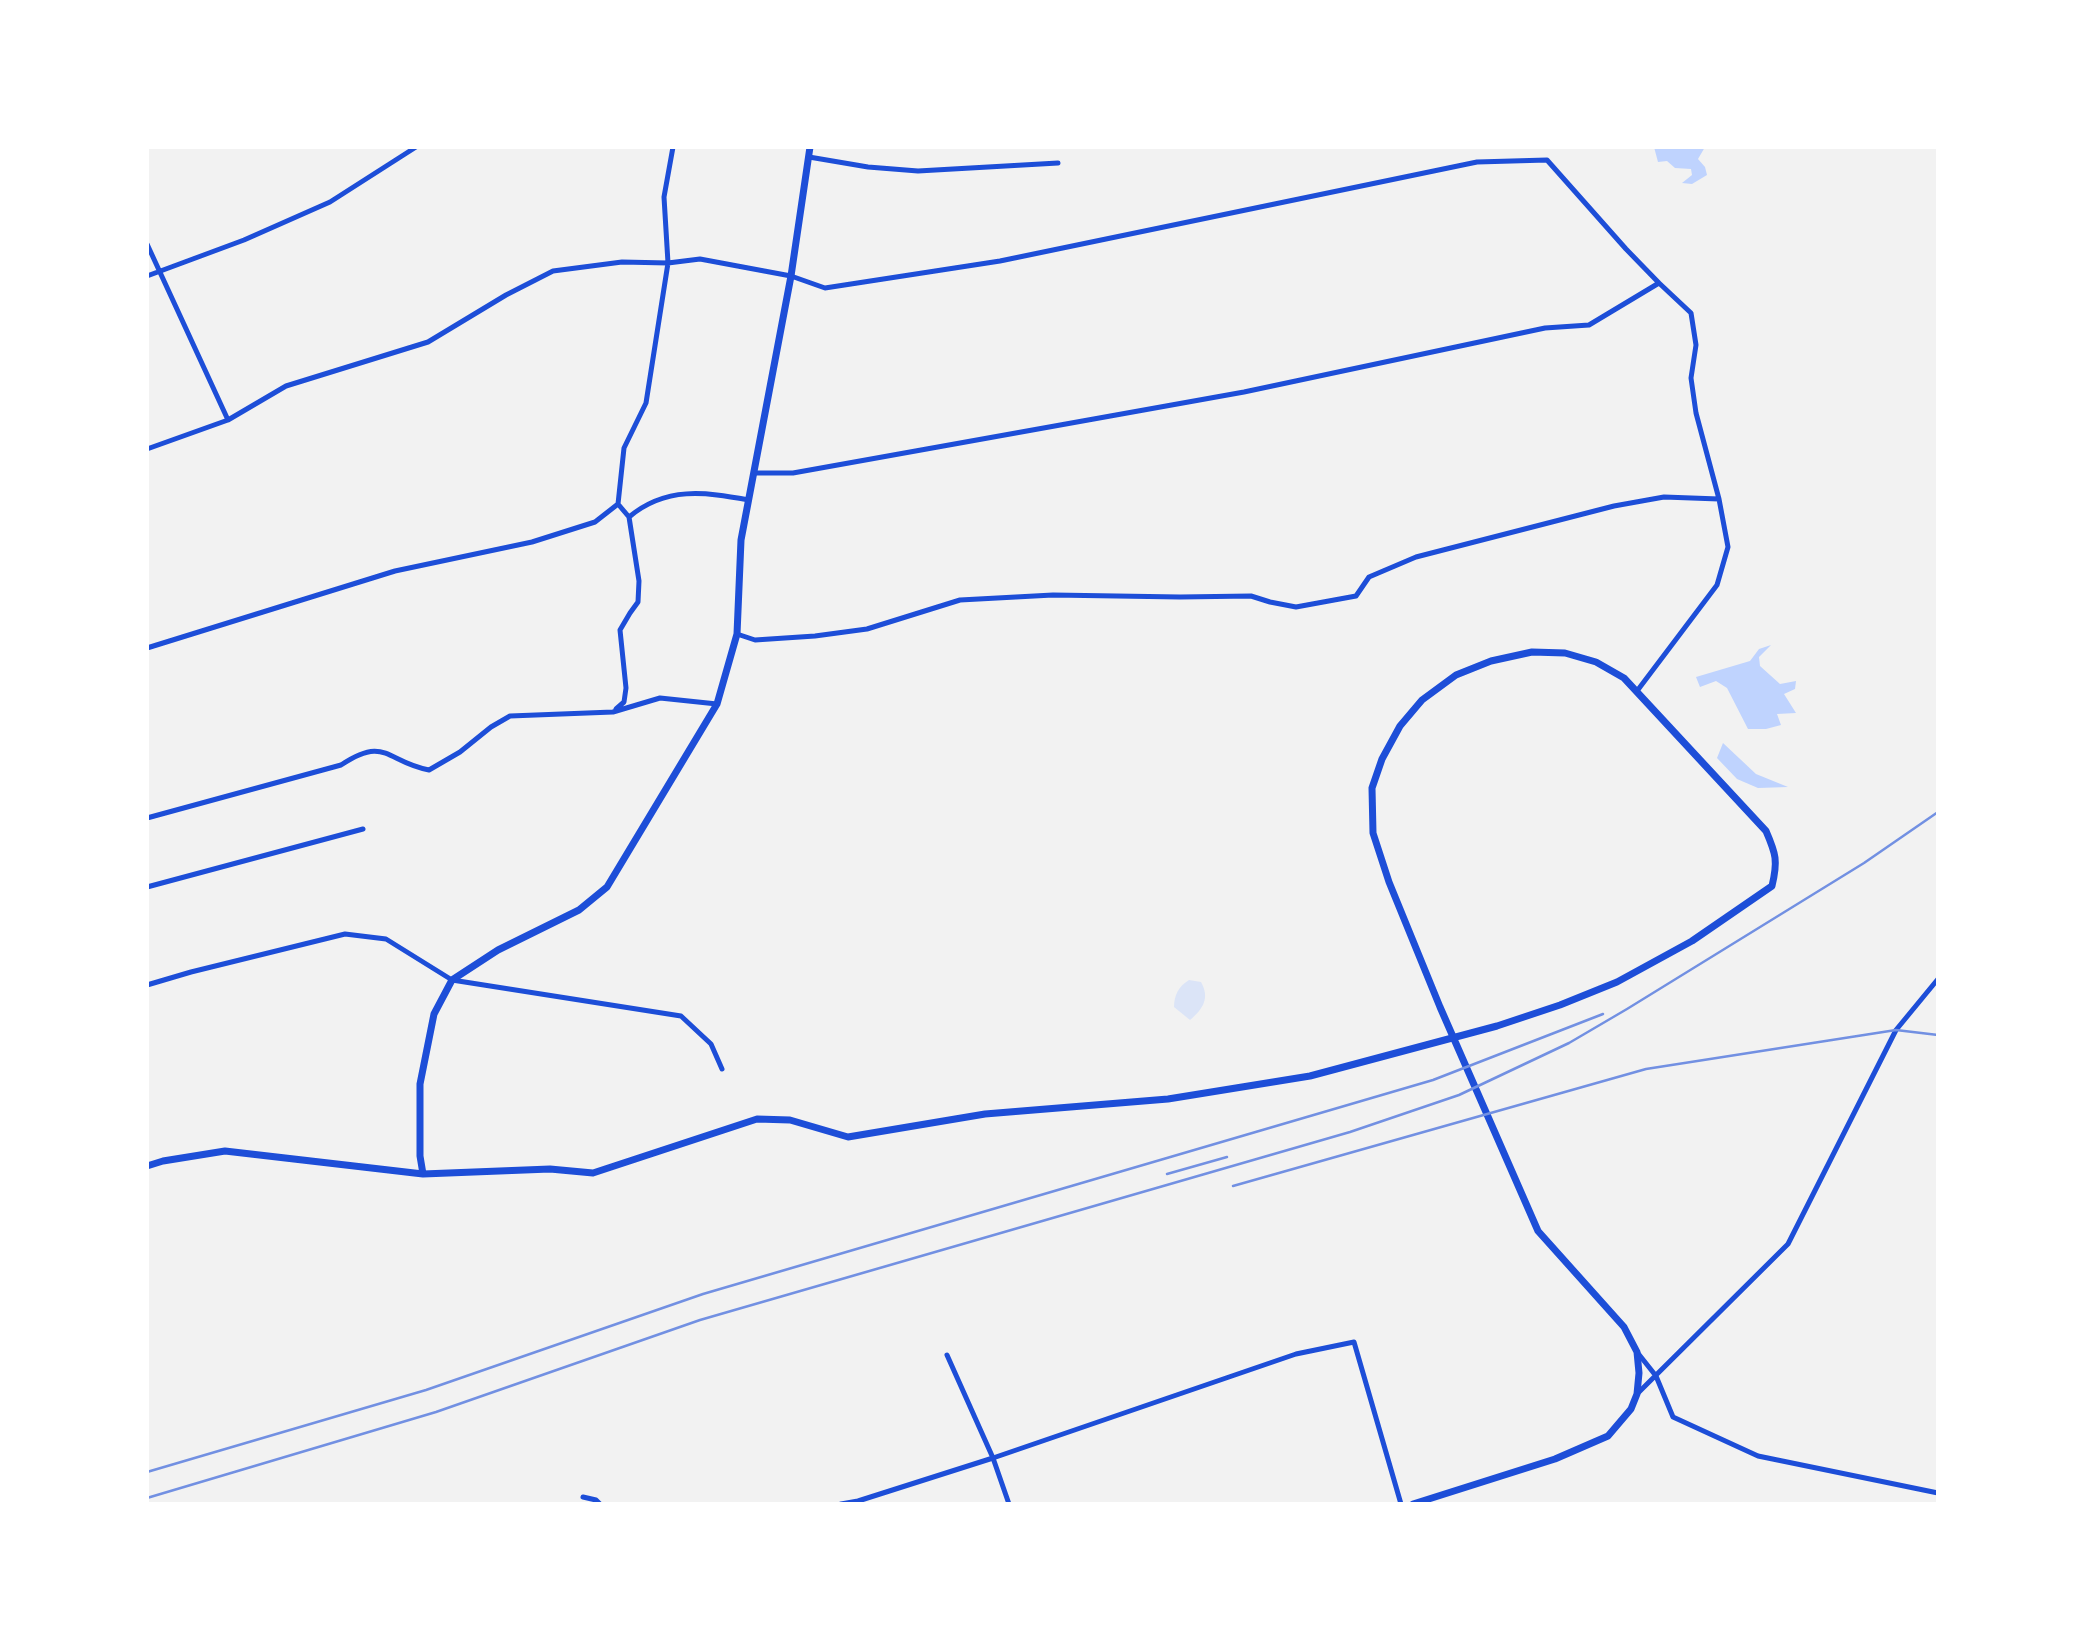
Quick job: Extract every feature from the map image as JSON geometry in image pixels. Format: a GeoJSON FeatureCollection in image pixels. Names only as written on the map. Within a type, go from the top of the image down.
{"type":"FeatureCollection","features":[{"type":"Feature","properties":{"kind":"street"},"geometry":{"type":"LineString","coordinates":[[147,276],[244,240],[330,202],[416,147]]}},
{"type":"Feature","properties":{"kind":"street"},"geometry":{"type":"LineString","coordinates":[[147,648],[395,571],[532,542],[595,522],[618,504],[624,449],[646,403],[668,263],[664,198],[673,147]]}},
{"type":"Feature","properties":{"kind":"street"},"geometry":{"type":"LineString","coordinates":[[424,1174],[420,1156],[420,1084],[434,1014],[453,980],[498,950],[579,910],[607,887],[718,704],[737,634],[741,540],[791,276],[810,147]]}},
{"type":"Feature","properties":{"kind":"street"},"geometry":{"type":"LineString","coordinates":[[809,156],[868,167],[918,171],[1058,163]]}},
{"type":"Feature","properties":{"kind":"street"},"geometry":{"type":"LineString","coordinates":[[147,449],[228,420],[286,386],[428,342],[506,295],[553,271],[622,262],[668,263],[700,260],[791,276],[825,288],[1000,261],[1477,163],[1547,160],[1626,249],[1691,313],[1696,345],[1691,378],[1696,413],[1719,499],[1728,547],[1717,585],[1636,691]]}},
{"type":"Feature","properties":{"kind":"street"},"geometry":{"type":"LineString","coordinates":[[147,244],[228,420]]}},
{"type":"Feature","properties":{"kind":"street"},"geometry":{"type":"LineString","coordinates":[[754,473],[793,473],[1244,392],[1545,328],[1589,325],[1659,283]]}},
{"type":"Feature","properties":{"kind":"street"},"geometry":{"type":"LineString","coordinates":[[629,517],[641,506],[684,493],[707,493],[749,500]]}},
{"type":"Feature","properties":{"kind":"street"},"geometry":{"type":"LineString","coordinates":[[737,634],[755,640],[815,636],[867,629],[960,600],[1053,595],[1251,596],[1296,607],[1356,596],[1369,577],[1416,557],[1614,506],[1664,497],[1719,499]]}},
{"type":"Feature","properties":{"kind":"street"},"geometry":{"type":"LineString","coordinates":[[613,712],[624,702],[626,688],[620,630],[638,603],[639,581],[629,517],[618,504]]}},
{"type":"Feature","properties":{"kind":"street"},"geometry":{"type":"LineString","coordinates":[[147,1166],[225,1151],[424,1174],[550,1169],[593,1173],[757,1119],[790,1120],[848,1137],[985,1114],[1168,1099],[1310,1076],[1497,1026],[1560,1004],[1617,982],[1692,941],[1772,886],[1777,867],[1774,849],[1766,831],[1624,678],[1596,662],[1565,653],[1532,652],[1491,661],[1457,675],[1422,700],[1400,726],[1382,759],[1372,788],[1373,833],[1389,882],[1440,1007],[1496,1139],[1538,1231],[1624,1327],[1637,1352],[1656,1376],[1673,1417],[1758,1456],[1938,1493]]}},
{"type":"Feature","properties":{"kind":"street"},"geometry":{"type":"LineString","coordinates":[[147,818],[341,765],[357,754],[374,750],[429,770],[460,752],[491,727],[510,716],[613,712],[660,698],[718,704]]}},
{"type":"Feature","properties":{"kind":"street"},"geometry":{"type":"LineString","coordinates":[[147,887],[363,829]]}},
{"type":"Feature","properties":{"kind":"street"},"geometry":{"type":"LineString","coordinates":[[147,985],[345,934],[386,939],[453,980],[681,1016],[711,1044],[722,1069]]}},
{"type":"Feature","properties":{"kind":"street"},"geometry":{"type":"LineString","coordinates":[[1637,1394],[1788,1244],[1896,1030],[1938,979]]}},
{"type":"Feature","properties":{"kind":"street"},"geometry":{"type":"LineString","coordinates":[[841,1504],[993,1458],[1296,1354],[1353,1342],[1401,1504]]}},
{"type":"Feature","properties":{"kind":"street"},"geometry":{"type":"LineString","coordinates":[[1413,1504],[1555,1459],[1608,1436],[1631,1409],[1637,1394],[1637,1352]]}},
{"type":"Feature","properties":{"kind":"street"},"geometry":{"type":"LineString","coordinates":[[947,1355],[993,1458],[1009,1504]]}},
{"type":"Feature","properties":{"kind":"street"},"geometry":{"type":"LineString","coordinates":[[583,1497],[596,1500],[600,1504]]}},
{"type":"Feature","properties":{"kind":"shaded area"},"geometry":{"type":"Polygon","coordinates":[[[1189,980],[1201,982],[1205,993],[1202,1007],[1190,1020],[1174,1007],[1178,991],[1189,980]]]}},
{"type":"Feature","properties":{"kind":"water"},"geometry":{"type":"Polygon","coordinates":[[[1654,147],[1705,147],[1698,159],[1705,167],[1707,175],[1692,184],[1682,183],[1692,175],[1691,169],[1675,168],[1667,161],[1658,162],[1654,147]]]}},
{"type":"Feature","properties":{"kind":"water"},"geometry":{"type":"Polygon","coordinates":[[[1771,645],[1759,657],[1760,666],[1780,684],[1796,681],[1795,689],[1784,694],[1796,713],[1777,714],[1781,725],[1766,729],[1748,729],[1727,688],[1716,681],[1700,687],[1696,677],[1750,661],[1759,649],[1771,645]]]}},
{"type":"Feature","properties":{"kind":"water"},"geometry":{"type":"Polygon","coordinates":[[[1723,743],[1756,774],[1788,787],[1758,788],[1737,779],[1717,758],[1723,743]]]}},
{"type":"Feature","properties":{"kind":"railway"},"geometry":{"type":"LineString","coordinates":[[147,1498],[436,1412],[700,1320],[1350,1132],[1459,1095],[1569,1043],[1627,1009],[1864,863],[1938,812]]}},
{"type":"Feature","properties":{"kind":"railway"},"geometry":{"type":"LineString","coordinates":[[147,1472],[426,1390],[703,1294],[1433,1080],[1603,1014]]}},
{"type":"Feature","properties":{"kind":"railway"},"geometry":{"type":"LineString","coordinates":[[1233,1186],[1646,1069],[1896,1030],[1938,1035]]}},
{"type":"Feature","properties":{"kind":"railway"},"geometry":{"type":"LineString","coordinates":[[1167,1174],[1227,1157]]}}]}
